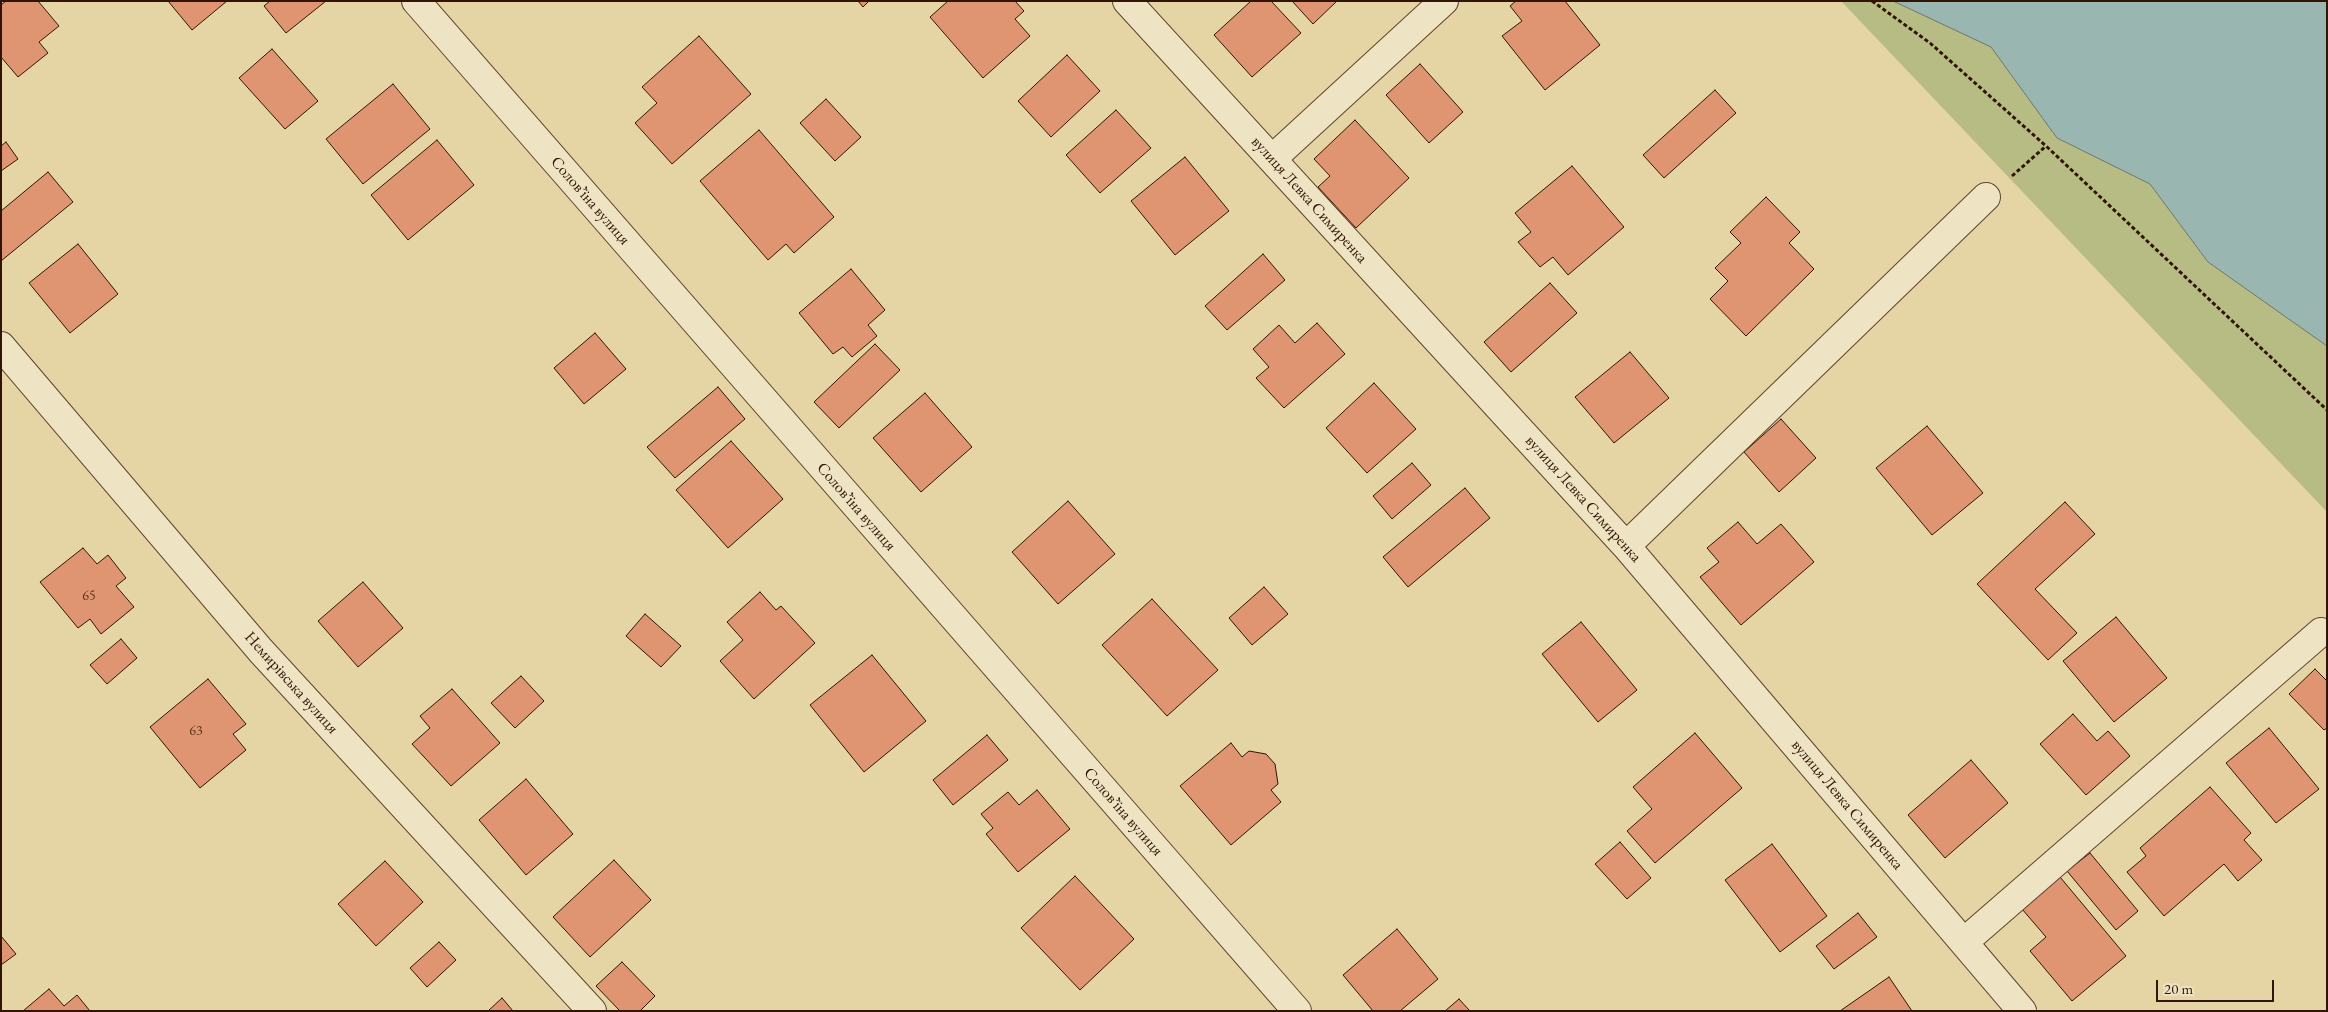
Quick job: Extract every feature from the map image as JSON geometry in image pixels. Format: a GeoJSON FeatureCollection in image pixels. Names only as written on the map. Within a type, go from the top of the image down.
{"type":"FeatureCollection","features":[{"type":"Feature","properties":{"kind":"street","name":"Соловʼїна вулиця"},"geometry":{"type":"LineString","coordinates":[[416,1],[866,519],[1298,1011]]}},
{"type":"Feature","properties":{"kind":"street","name":"вулиця Левка Симиренка"},"geometry":{"type":"LineString","coordinates":[[1127,1],[1626,546],[2022,1011]]}},
{"type":"Feature","properties":{"kind":"street"},"geometry":{"type":"LineString","coordinates":[[1272,159],[1444,1]]}},
{"type":"Feature","properties":{"kind":"street"},"geometry":{"type":"LineString","coordinates":[[1626,546],[1986,197]]}},
{"type":"Feature","properties":{"kind":"street","name":"Немирівська вулиця"},"geometry":{"type":"LineString","coordinates":[[1,346],[260,651],[592,1011]]}},
{"type":"Feature","properties":{"kind":"street"},"geometry":{"type":"LineString","coordinates":[[1964,942],[2321,632]]}},
{"type":"Feature","properties":{"kind":"path"},"geometry":{"type":"LineString","coordinates":[[1872,1],[1930,44],[2046,146],[2327,410]]}},
{"type":"Feature","properties":{"kind":"path"},"geometry":{"type":"LineString","coordinates":[[1986,197],[2046,146]]}},
{"type":"Feature","properties":{"kind":"green space"},"geometry":{"type":"Polygon","coordinates":[[[1841,1],[1893,1],[1991,47],[2057,138],[2150,184],[2208,262],[2327,346],[2327,512],[1841,1]]]}},
{"type":"Feature","properties":{"kind":"water"},"geometry":{"type":"Polygon","coordinates":[[[1893,1],[2327,1],[2327,346],[2208,262],[2150,184],[2057,138],[1991,47],[1893,1]]]}},
{"type":"Feature","properties":{"kind":"building"},"geometry":{"type":"Polygon","coordinates":[[[6,1],[38,1],[59,26],[39,42],[48,53],[18,77],[1,57],[1,5],[6,1]]]}},
{"type":"Feature","properties":{"kind":"building"},"geometry":{"type":"Polygon","coordinates":[[[168,1],[227,1],[192,30],[168,1]]]}},
{"type":"Feature","properties":{"kind":"building"},"geometry":{"type":"Polygon","coordinates":[[[270,1],[326,1],[286,33],[264,6],[270,1]]]}},
{"type":"Feature","properties":{"kind":"building"},"geometry":{"type":"Polygon","coordinates":[[[858,1],[869,1],[863,7],[858,1]]]}},
{"type":"Feature","properties":{"kind":"building"},"geometry":{"type":"Polygon","coordinates":[[[948,1],[1015,1],[1024,11],[1015,19],[1030,36],[983,78],[930,17],[948,1]]]}},
{"type":"Feature","properties":{"kind":"building"},"geometry":{"type":"Polygon","coordinates":[[[1251,1],[1271,1],[1301,33],[1252,77],[1214,35],[1251,1]]]}},
{"type":"Feature","properties":{"kind":"building"},"geometry":{"type":"Polygon","coordinates":[[[1292,1],[1337,1],[1313,24],[1292,1]]]}},
{"type":"Feature","properties":{"kind":"building"},"geometry":{"type":"Polygon","coordinates":[[[1516,1],[1565,1],[1600,45],[1545,90],[1502,36],[1522,21],[1510,6],[1516,1]]]}},
{"type":"Feature","properties":{"kind":"building"},"geometry":{"type":"Polygon","coordinates":[[[699,36],[751,94],[672,164],[635,123],[657,103],[642,87],[699,36]]]}},
{"type":"Feature","properties":{"kind":"building"},"geometry":{"type":"Polygon","coordinates":[[[272,49],[318,101],[285,129],[239,78],[272,49]]]}},
{"type":"Feature","properties":{"kind":"building"},"geometry":{"type":"Polygon","coordinates":[[[1067,55],[1100,91],[1051,137],[1018,101],[1067,55]]]}},
{"type":"Feature","properties":{"kind":"building"},"geometry":{"type":"Polygon","coordinates":[[[1420,64],[1463,112],[1429,143],[1386,95],[1420,64]]]}},
{"type":"Feature","properties":{"kind":"building"},"geometry":{"type":"Polygon","coordinates":[[[393,84],[430,129],[363,184],[326,139],[393,84]]]}},
{"type":"Feature","properties":{"kind":"building"},"geometry":{"type":"Polygon","coordinates":[[[1715,90],[1736,113],[1664,178],[1643,155],[1715,90]]]}},
{"type":"Feature","properties":{"kind":"building"},"geometry":{"type":"Polygon","coordinates":[[[826,99],[861,137],[835,161],[800,123],[826,99]]]}},
{"type":"Feature","properties":{"kind":"building"},"geometry":{"type":"Polygon","coordinates":[[[1116,110],[1151,148],[1100,193],[1066,155],[1116,110]]]}},
{"type":"Feature","properties":{"kind":"building"},"geometry":{"type":"Polygon","coordinates":[[[1355,120],[1409,178],[1356,228],[1318,187],[1330,176],[1314,159],[1355,120]]]}},
{"type":"Feature","properties":{"kind":"building"},"geometry":{"type":"Polygon","coordinates":[[[759,130],[834,217],[794,253],[786,244],[768,260],[700,181],[759,130]]]}},
{"type":"Feature","properties":{"kind":"building"},"geometry":{"type":"Polygon","coordinates":[[[437,140],[474,185],[408,240],[371,195],[437,140]]]}},
{"type":"Feature","properties":{"kind":"building"},"geometry":{"type":"Polygon","coordinates":[[[6,142],[18,159],[1,171],[1,146],[6,142]]]}},
{"type":"Feature","properties":{"kind":"building"},"geometry":{"type":"Polygon","coordinates":[[[1185,157],[1229,211],[1175,255],[1131,201],[1185,157]]]}},
{"type":"Feature","properties":{"kind":"building"},"geometry":{"type":"Polygon","coordinates":[[[1572,166],[1624,227],[1568,275],[1553,257],[1540,267],[1518,242],[1531,232],[1515,213],[1572,166]]]}},
{"type":"Feature","properties":{"kind":"building"},"geometry":{"type":"Polygon","coordinates":[[[48,172],[73,202],[1,261],[1,211],[48,172]]]}},
{"type":"Feature","properties":{"kind":"building"},"geometry":{"type":"Polygon","coordinates":[[[1766,197],[1800,232],[1789,243],[1814,269],[1746,336],[1710,299],[1728,281],[1715,268],[1741,243],[1730,232],[1766,197]]]}},
{"type":"Feature","properties":{"kind":"building"},"geometry":{"type":"Polygon","coordinates":[[[78,244],[118,294],[70,333],[29,283],[78,244]]]}},
{"type":"Feature","properties":{"kind":"building"},"geometry":{"type":"Polygon","coordinates":[[[1263,254],[1285,280],[1227,330],[1205,306],[1263,254]]]}},
{"type":"Feature","properties":{"kind":"building"},"geometry":{"type":"Polygon","coordinates":[[[851,269],[885,310],[868,325],[877,336],[852,357],[843,347],[833,354],[799,313],[851,269]]]}},
{"type":"Feature","properties":{"kind":"building"},"geometry":{"type":"Polygon","coordinates":[[[1550,283],[1577,313],[1511,372],[1484,342],[1550,283]]]}},
{"type":"Feature","properties":{"kind":"building"},"geometry":{"type":"Polygon","coordinates":[[[1317,323],[1345,354],[1284,408],[1256,378],[1269,367],[1253,349],[1279,325],[1295,343],[1317,323]]]}},
{"type":"Feature","properties":{"kind":"building"},"geometry":{"type":"Polygon","coordinates":[[[595,333],[626,369],[584,404],[554,368],[595,333]]]}},
{"type":"Feature","properties":{"kind":"building"},"geometry":{"type":"Polygon","coordinates":[[[875,344],[900,370],[839,428],[814,402],[875,344]]]}},
{"type":"Feature","properties":{"kind":"building"},"geometry":{"type":"Polygon","coordinates":[[[1630,352],[1669,398],[1614,443],[1575,397],[1630,352]]]}},
{"type":"Feature","properties":{"kind":"building"},"geometry":{"type":"Polygon","coordinates":[[[1374,383],[1416,429],[1367,473],[1326,428],[1374,383]]]}},
{"type":"Feature","properties":{"kind":"building"},"geometry":{"type":"Polygon","coordinates":[[[718,387],[745,419],[675,478],[647,447],[718,387]]]}},
{"type":"Feature","properties":{"kind":"building"},"geometry":{"type":"Polygon","coordinates":[[[925,393],[972,447],[921,492],[873,438],[925,393]]]}},
{"type":"Feature","properties":{"kind":"building"},"geometry":{"type":"Polygon","coordinates":[[[1781,419],[1816,458],[1779,492],[1744,452],[1781,419]]]}},
{"type":"Feature","properties":{"kind":"building"},"geometry":{"type":"Polygon","coordinates":[[[1927,426],[1983,493],[1932,535],[1876,468],[1927,426]]]}},
{"type":"Feature","properties":{"kind":"building"},"geometry":{"type":"Polygon","coordinates":[[[731,441],[783,499],[728,548],[676,490],[731,441]]]}},
{"type":"Feature","properties":{"kind":"building"},"geometry":{"type":"Polygon","coordinates":[[[1412,463],[1431,485],[1392,519],[1373,496],[1412,463]]]}},
{"type":"Feature","properties":{"kind":"building"},"geometry":{"type":"Polygon","coordinates":[[[1465,488],[1490,518],[1408,587],[1383,557],[1465,488]]]}},
{"type":"Feature","properties":{"kind":"building"},"geometry":{"type":"Polygon","coordinates":[[[1068,501],[1115,554],[1058,604],[1012,552],[1068,501]]]}},
{"type":"Feature","properties":{"kind":"building"},"geometry":{"type":"Polygon","coordinates":[[[2065,502],[2095,534],[2035,589],[2077,633],[2048,660],[1977,584],[2065,502]]]}},
{"type":"Feature","properties":{"kind":"building"},"geometry":{"type":"Polygon","coordinates":[[[1738,522],[1757,544],[1781,524],[1814,562],[1741,625],[1700,577],[1719,562],[1707,548],[1738,522]]]}},
{"type":"Feature","properties":{"kind":"building"},"geometry":{"type":"Polygon","coordinates":[[[83,548],[97,564],[108,555],[126,578],[116,586],[134,607],[101,634],[90,619],[78,628],[40,582],[83,548]]]}},
{"type":"Feature","properties":{"kind":"building"},"geometry":{"type":"Polygon","coordinates":[[[363,582],[403,628],[358,667],[318,621],[363,582]]]}},
{"type":"Feature","properties":{"kind":"building"},"geometry":{"type":"Polygon","coordinates":[[[1264,587],[1288,614],[1252,645],[1229,618],[1264,587]]]}},
{"type":"Feature","properties":{"kind":"building"},"geometry":{"type":"Polygon","coordinates":[[[760,592],[776,610],[781,606],[815,643],[754,699],[720,661],[743,640],[727,622],[760,592]]]}},
{"type":"Feature","properties":{"kind":"building"},"geometry":{"type":"Polygon","coordinates":[[[1152,599],[1218,670],[1167,716],[1102,645],[1152,599]]]}},
{"type":"Feature","properties":{"kind":"building"},"geometry":{"type":"Polygon","coordinates":[[[645,614],[681,646],[661,667],[626,636],[645,614]]]}},
{"type":"Feature","properties":{"kind":"building"},"geometry":{"type":"Polygon","coordinates":[[[2116,617],[2167,678],[2114,722],[2063,661],[2116,617]]]}},
{"type":"Feature","properties":{"kind":"building"},"geometry":{"type":"Polygon","coordinates":[[[1581,622],[1637,690],[1598,722],[1542,654],[1581,622]]]}},
{"type":"Feature","properties":{"kind":"building"},"geometry":{"type":"Polygon","coordinates":[[[121,639],[137,658],[107,684],[90,665],[121,639]]]}},
{"type":"Feature","properties":{"kind":"building"},"geometry":{"type":"Polygon","coordinates":[[[872,655],[926,721],[864,772],[810,705],[872,655]]]}},
{"type":"Feature","properties":{"kind":"building"},"geometry":{"type":"Polygon","coordinates":[[[2315,669],[2327,681],[2327,728],[2324,730],[2289,694],[2315,669]]]}},
{"type":"Feature","properties":{"kind":"building"},"geometry":{"type":"Polygon","coordinates":[[[521,676],[544,701],[515,728],[491,703],[521,676]]]}},
{"type":"Feature","properties":{"kind":"building"},"geometry":{"type":"Polygon","coordinates":[[[208,679],[246,724],[233,734],[246,750],[200,788],[150,727],[208,679]]]}},
{"type":"Feature","properties":{"kind":"building"},"geometry":{"type":"Polygon","coordinates":[[[452,689],[500,743],[451,786],[412,744],[430,728],[420,716],[452,689]]]}},
{"type":"Feature","properties":{"kind":"building"},"geometry":{"type":"Polygon","coordinates":[[[2073,714],[2097,741],[2108,731],[2130,756],[2086,795],[2040,744],[2073,714]]]}},
{"type":"Feature","properties":{"kind":"building"},"geometry":{"type":"Polygon","coordinates":[[[2269,728],[2319,789],[2276,823],[2226,763],[2269,728]]]}},
{"type":"Feature","properties":{"kind":"building"},"geometry":{"type":"Polygon","coordinates":[[[1695,733],[1742,788],[1655,863],[1627,831],[1652,809],[1633,787],[1695,733]]]}},
{"type":"Feature","properties":{"kind":"building"},"geometry":{"type":"Polygon","coordinates":[[[987,735],[1008,760],[953,805],[933,780],[987,735]]]}},
{"type":"Feature","properties":{"kind":"building"},"geometry":{"type":"Polygon","coordinates":[[[1231,743],[1242,757],[1249,751],[1266,754],[1275,764],[1278,784],[1271,790],[1281,802],[1231,845],[1180,786],[1231,743]]]}},
{"type":"Feature","properties":{"kind":"building"},"geometry":{"type":"Polygon","coordinates":[[[1971,760],[2008,803],[1945,858],[1908,815],[1971,760]]]}},
{"type":"Feature","properties":{"kind":"building"},"geometry":{"type":"Polygon","coordinates":[[[526,779],[573,834],[526,875],[479,820],[526,779]]]}},
{"type":"Feature","properties":{"kind":"building"},"geometry":{"type":"Polygon","coordinates":[[[2210,787],[2251,833],[2244,840],[2262,860],[2238,881],[2224,864],[2164,916],[2127,872],[2146,856],[2140,848],[2210,787]]]}},
{"type":"Feature","properties":{"kind":"building"},"geometry":{"type":"Polygon","coordinates":[[[1037,790],[1070,829],[1018,872],[986,834],[993,828],[981,814],[1008,792],[1019,805],[1037,790]]]}},
{"type":"Feature","properties":{"kind":"building"},"geometry":{"type":"Polygon","coordinates":[[[1620,842],[1651,878],[1627,899],[1595,864],[1620,842]]]}},
{"type":"Feature","properties":{"kind":"building"},"geometry":{"type":"Polygon","coordinates":[[[1772,844],[1827,916],[1780,952],[1725,880],[1772,844]]]}},
{"type":"Feature","properties":{"kind":"building"},"geometry":{"type":"Polygon","coordinates":[[[2090,853],[2138,911],[2116,930],[2067,871],[2090,853]]]}},
{"type":"Feature","properties":{"kind":"building"},"geometry":{"type":"Polygon","coordinates":[[[614,860],[651,900],[590,957],[553,917],[614,860]]]}},
{"type":"Feature","properties":{"kind":"building"},"geometry":{"type":"Polygon","coordinates":[[[385,861],[423,902],[376,946],[338,904],[385,861]]]}},
{"type":"Feature","properties":{"kind":"building"},"geometry":{"type":"Polygon","coordinates":[[[1075,876],[1134,939],[1080,990],[1021,928],[1075,876]]]}},
{"type":"Feature","properties":{"kind":"building"},"geometry":{"type":"Polygon","coordinates":[[[2060,877],[2126,956],[2072,1001],[2030,951],[2046,937],[2022,909],[2060,877]]]}},
{"type":"Feature","properties":{"kind":"building"},"geometry":{"type":"Polygon","coordinates":[[[1858,913],[1877,937],[1834,969],[1816,946],[1858,913]]]}},
{"type":"Feature","properties":{"kind":"building"},"geometry":{"type":"Polygon","coordinates":[[[1397,929],[1438,979],[1400,1011],[1373,1011],[1343,975],[1397,929]]]}},
{"type":"Feature","properties":{"kind":"building"},"geometry":{"type":"Polygon","coordinates":[[[1,936],[16,954],[1,965],[1,936]]]}},
{"type":"Feature","properties":{"kind":"building"},"geometry":{"type":"Polygon","coordinates":[[[439,942],[456,960],[427,987],[410,968],[439,942]]]}},
{"type":"Feature","properties":{"kind":"building"},"geometry":{"type":"Polygon","coordinates":[[[622,962],[655,996],[640,1011],[620,1011],[596,986],[622,962]]]}},
{"type":"Feature","properties":{"kind":"building"},"geometry":{"type":"Polygon","coordinates":[[[1889,977],[1912,1011],[1840,1011],[1889,977]]]}},
{"type":"Feature","properties":{"kind":"building"},"geometry":{"type":"Polygon","coordinates":[[[49,989],[64,1006],[77,995],[90,1011],[23,1011],[49,989]]]}},
{"type":"Feature","properties":{"kind":"building"},"geometry":{"type":"Polygon","coordinates":[[[502,998],[513,1011],[488,1011],[502,998]]]}},
{"type":"Feature","properties":{"kind":"building"},"geometry":{"type":"Polygon","coordinates":[[[1459,999],[1470,1011],[1445,1011],[1459,999]]]}}]}
